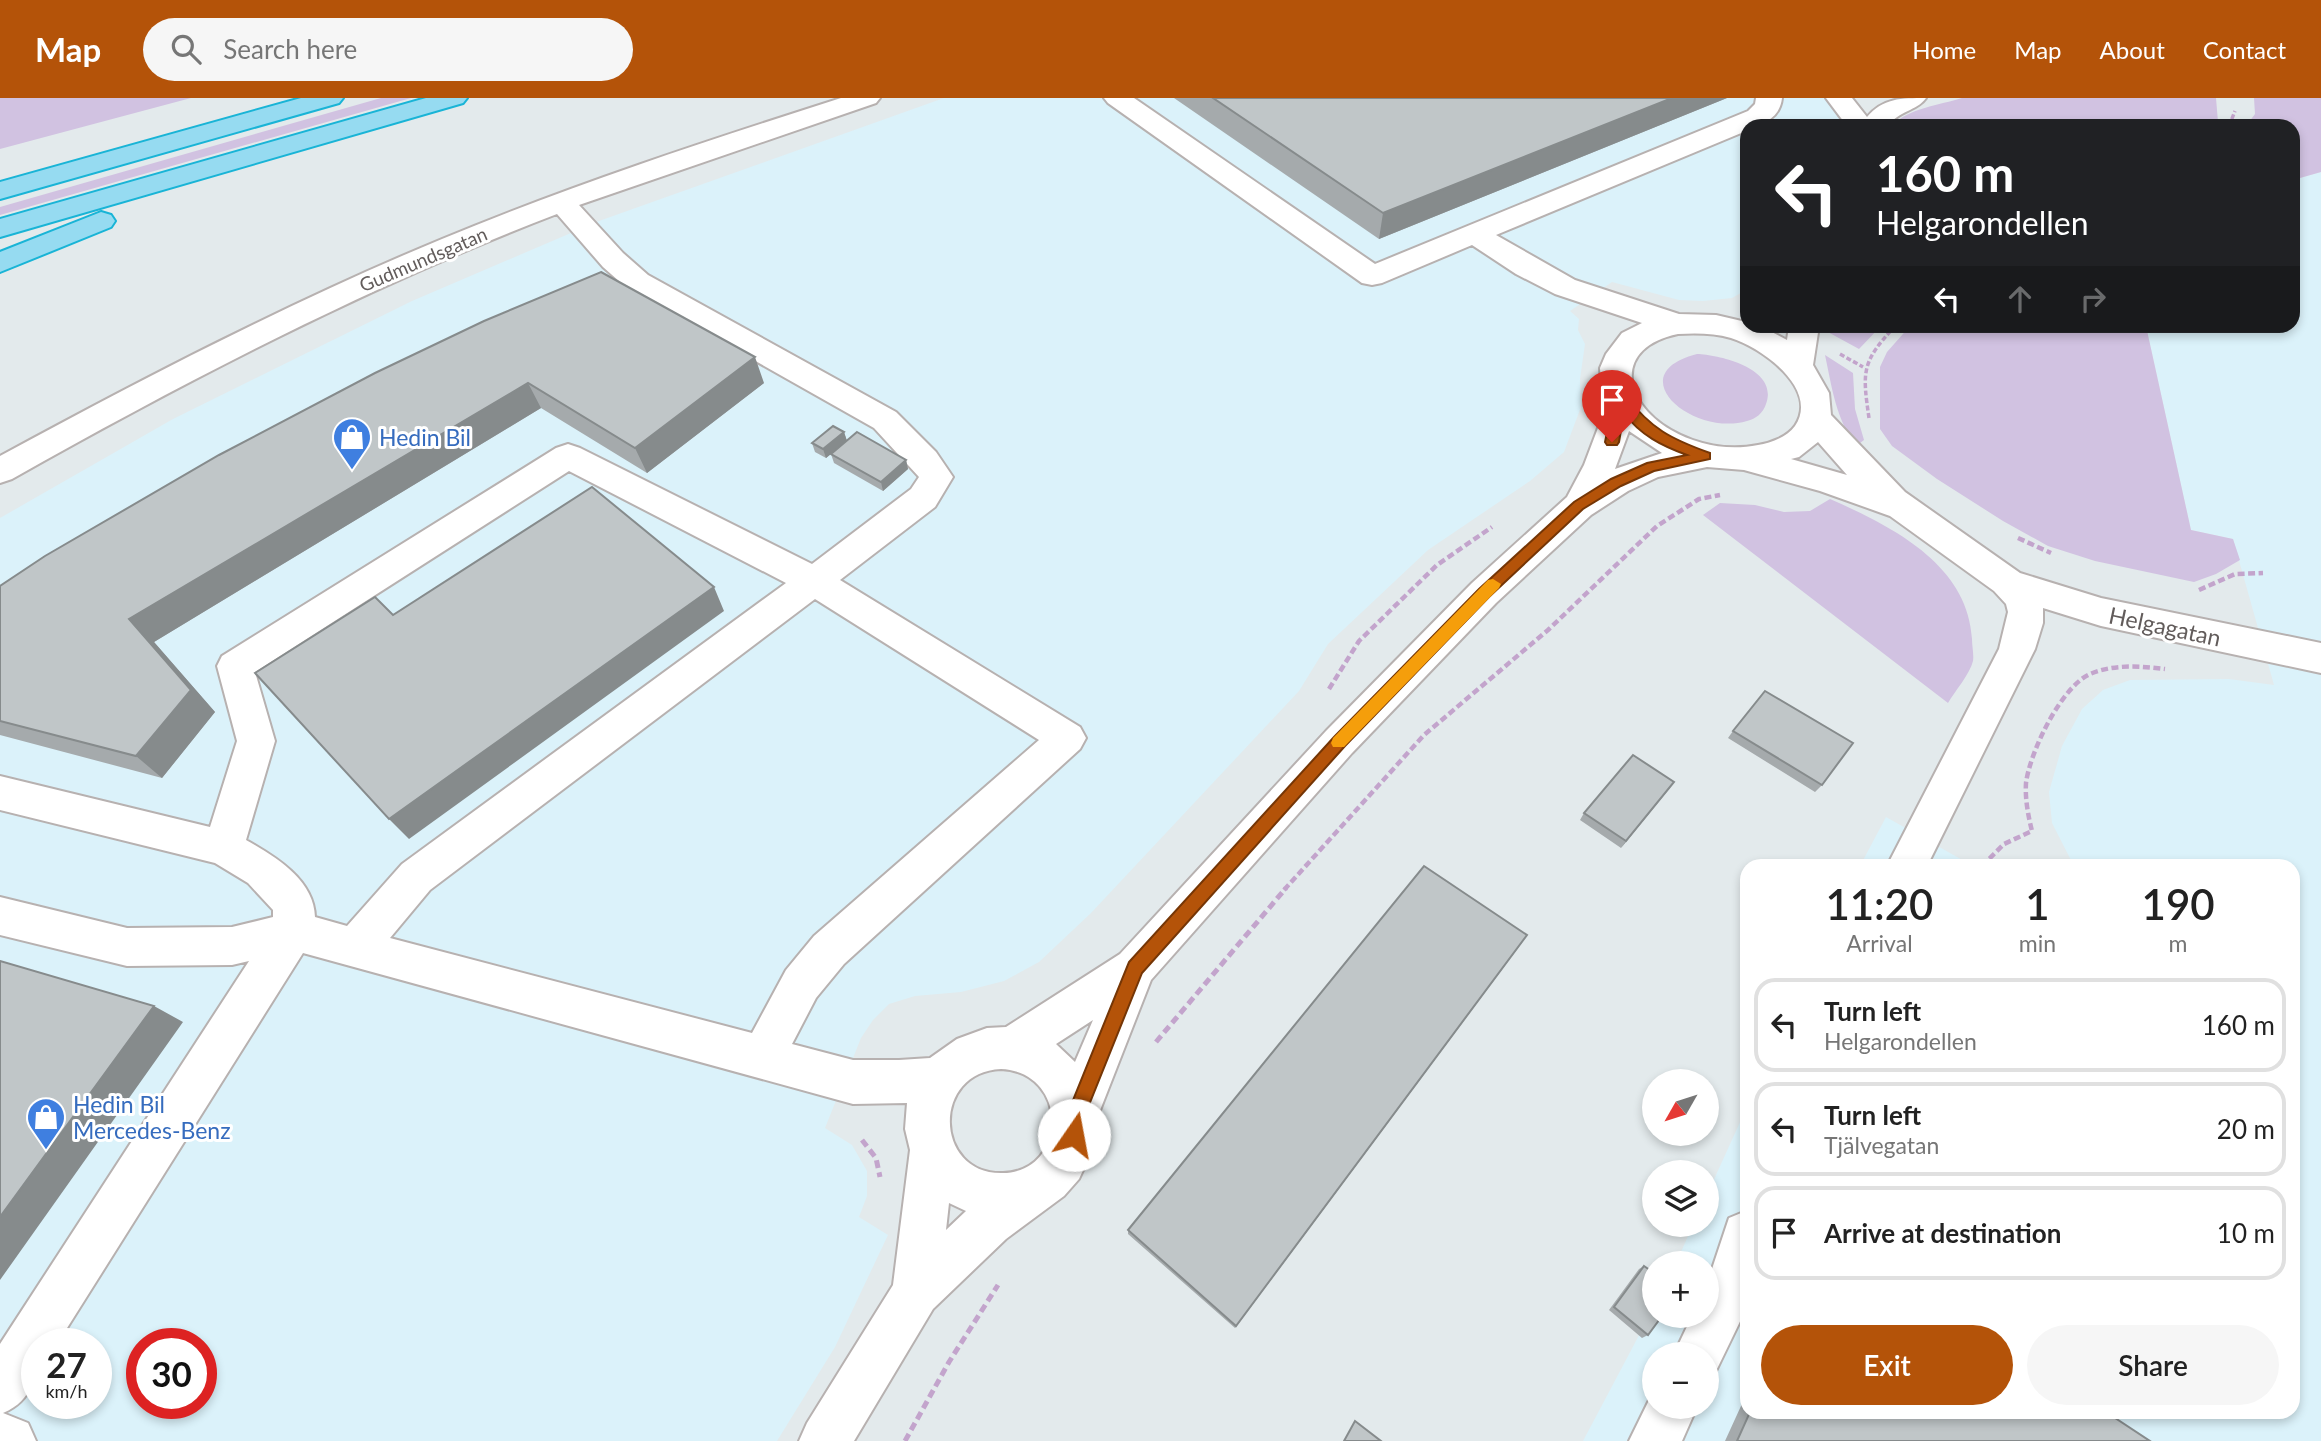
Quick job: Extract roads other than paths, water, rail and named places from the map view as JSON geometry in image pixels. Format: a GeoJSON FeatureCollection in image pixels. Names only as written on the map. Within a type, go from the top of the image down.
{"type":"FeatureCollection","features":[{"type":"Feature","properties":{"kind":"highway"},"geometry":{"type":"LineString","coordinates":[[0,190],[330,98]]}},
{"type":"Feature","properties":{"kind":"highway"},"geometry":{"type":"LineString","coordinates":[[0,228],[454,98]]}},
{"type":"Feature","properties":{"kind":"highway"},"geometry":{"type":"LineString","coordinates":[[0,263],[285,146]]}},
{"type":"Feature","properties":{"kind":"street","name":"Gudmundsgatan"},"geometry":{"type":"LineString","coordinates":[[0,471],[198,364],[396,269],[645,170],[867,98]]}},
{"type":"Feature","properties":{"kind":"street"},"geometry":{"type":"LineString","coordinates":[[1117,98],[1372,276],[1740,124]]}},
{"type":"Feature","properties":{"kind":"street"},"geometry":{"type":"LineString","coordinates":[[1752,119],[1768,106],[1769,98]]}},
{"type":"Feature","properties":{"kind":"street"},"geometry":{"type":"LineString","coordinates":[[1839,98],[1855,119]]}},
{"type":"Feature","properties":{"kind":"street"},"geometry":{"type":"LineString","coordinates":[[1878,119],[1888,109],[1913,98]]}},
{"type":"Feature","properties":{"kind":"street"},"geometry":{"type":"LineString","coordinates":[[356,947],[416,877],[923,498],[936,477],[924,460],[885,420],[638,282],[613,260],[561,202]]}},
{"type":"Feature","properties":{"kind":"street"},"geometry":{"type":"LineString","coordinates":[[1474,234],[1526,267],[1565,287],[1694,324],[1740,331]]}},
{"type":"Feature","properties":{"kind":"street"},"geometry":{"type":"LineString","coordinates":[[1565,287],[1609,338],[1620,398],[1612,442],[1600,471],[1578,506]]}},
{"type":"Feature","properties":{"kind":"street"},"geometry":{"type":"LineString","coordinates":[[1609,338],[1634,340],[1654,330],[1740,316]]}},
{"type":"Feature","properties":{"kind":"street"},"geometry":{"type":"LineString","coordinates":[[1620,398],[1639,423],[1668,443],[1706,456],[1747,460],[1779,453],[1803,439],[1816,419],[1817,401],[1811,382],[1798,365],[1773,345],[1746,333]]}},
{"type":"Feature","properties":{"kind":"street"},"geometry":{"type":"LineString","coordinates":[[1798,365],[1803,333]]}},
{"type":"Feature","properties":{"kind":"street","name":"Helgagatan"},"geometry":{"type":"LineString","coordinates":[[1816,419],[1872,481],[1906,510],[2011,584],[2101,612],[2321,658]]}},
{"type":"Feature","properties":{"kind":"street"},"geometry":{"type":"LineString","coordinates":[[224,848],[256,741],[235,666],[568,456],[814,581],[1067,738],[829,950],[801,984],[763,1056]]}},
{"type":"Feature","properties":{"kind":"street"},"geometry":{"type":"LineString","coordinates":[[1012,1048],[1135,968],[1339,741],[1484,593],[1578,506],[1616,482],[1651,467],[1706,456]]}},
{"type":"Feature","properties":{"kind":"street","name":"Helgagatan"},"geometry":{"type":"LineString","coordinates":[[1747,460],[1828,481],[1906,510]]}},
{"type":"Feature","properties":{"kind":"street"},"geometry":{"type":"LineString","coordinates":[[1911,859],[2017,649],[2025,622],[2025,607],[2011,584]]}},
{"type":"Feature","properties":{"kind":"street"},"geometry":{"type":"LineString","coordinates":[[0,793],[224,848],[262,870],[294,903],[295,931],[252,992],[0,1389]]}},
{"type":"Feature","properties":{"kind":"street"},"geometry":{"type":"LineString","coordinates":[[0,916],[127,947],[232,946],[295,931],[853,1082],[943,1078]]}},
{"type":"Feature","properties":{"kind":"street"},"geometry":{"type":"LineString","coordinates":[[825,1441],[916,1292],[989,1222],[1053,1172],[1066,1154],[1074,1135],[1076,1115],[1135,968]]}},
{"type":"Feature","properties":{"kind":"street"},"geometry":{"type":"LineString","coordinates":[[916,1292],[929,1102],[943,1078],[962,1060],[987,1050],[1012,1048],[1037,1054],[1056,1069],[1070,1090],[1076,1115]]}},
{"type":"Feature","properties":{"kind":"street"},"geometry":{"type":"LineString","coordinates":[[853,1082],[928,1141],[942,1171],[956,1184],[975,1193],[995,1196],[1017,1193],[1037,1185]]}},
{"type":"Feature","properties":{"kind":"street"},"geometry":{"type":"LineString","coordinates":[[1705,1342],[1730,1291],[1740,1256]]}},
{"type":"Feature","properties":{"kind":"street"},"geometry":{"type":"LineString","coordinates":[[1655,1441],[1666,1419]]}},
{"type":"Feature","properties":{"kind":"street"},"geometry":{"type":"LineString","coordinates":[[0,1437],[10,1441]]}},
{"type":"Feature","properties":{"kind":"place","name":"Hedin Bil"},"geometry":{"type":"Point","coordinates":[352,471]}},
{"type":"Feature","properties":{"kind":"place","name":"Hedin Bil Mercedes-Benz"},"geometry":{"type":"Point","coordinates":[46,1151]}}]}
